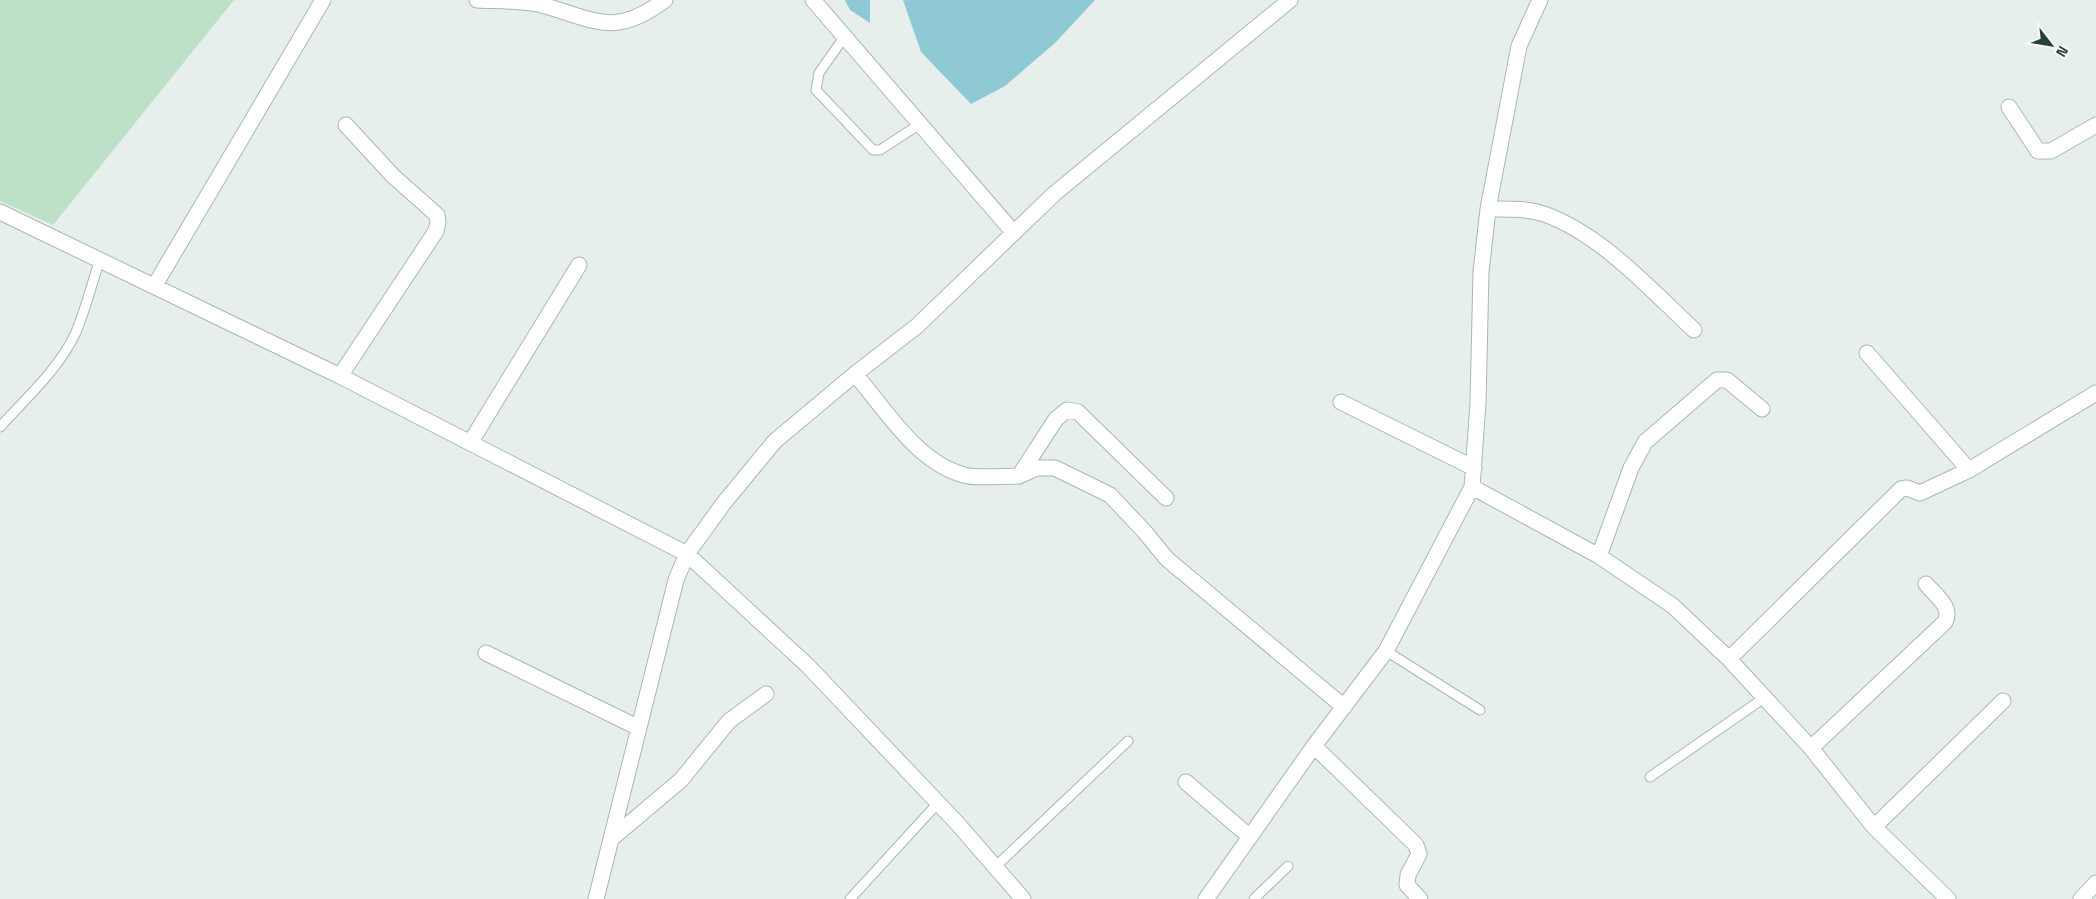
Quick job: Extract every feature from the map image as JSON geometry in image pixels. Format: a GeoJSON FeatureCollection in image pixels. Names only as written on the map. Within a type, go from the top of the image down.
{"type":"FeatureCollection","features":[{"type":"Feature","properties":{"kind":"street"},"geometry":{"type":"LineString","coordinates":[[155,285],[323,0]]}},
{"type":"Feature","properties":{"kind":"street"},"geometry":{"type":"LineString","coordinates":[[477,0],[541,5],[580,19],[610,23],[623,22],[647,13],[665,0]]}},
{"type":"Feature","properties":{"kind":"street"},"geometry":{"type":"LineString","coordinates":[[813,0],[1014,233]]}},
{"type":"Feature","properties":{"kind":"street"},"geometry":{"type":"LineString","coordinates":[[596,899],[676,580],[687,554],[723,504],[775,441],[855,374],[918,326],[1054,194],[1290,0]]}},
{"type":"Feature","properties":{"kind":"street"},"geometry":{"type":"LineString","coordinates":[[1206,899],[1314,746],[1386,651],[1472,487],[1478,403],[1481,272],[1488,209],[1519,46],[1540,0]]}},
{"type":"Feature","properties":{"kind":"street"},"geometry":{"type":"LineString","coordinates":[[2009,107],[2038,152],[2051,151],[2096,125]]}},
{"type":"Feature","properties":{"kind":"street"},"geometry":{"type":"LineString","coordinates":[[340,376],[436,231],[438,222],[437,215],[393,176],[346,125]]}},
{"type":"Feature","properties":{"kind":"street"},"geometry":{"type":"LineString","coordinates":[[1488,209],[1520,209],[1544,214],[1584,234],[1620,263],[1694,330]]}},
{"type":"Feature","properties":{"kind":"street"},"geometry":{"type":"LineString","coordinates":[[0,212],[155,285],[340,376],[687,554],[808,666],[938,803],[1023,899]]}},
{"type":"Feature","properties":{"kind":"street"},"geometry":{"type":"LineString","coordinates":[[470,443],[579,265]]}},
{"type":"Feature","properties":{"kind":"street"},"geometry":{"type":"LineString","coordinates":[[1867,353],[1969,470]]}},
{"type":"Feature","properties":{"kind":"street"},"geometry":{"type":"LineString","coordinates":[[855,374],[914,445],[937,464],[968,476],[1018,476],[1037,468],[1055,468],[1110,495],[1144,530],[1167,560],[1344,707]]}},
{"type":"Feature","properties":{"kind":"street"},"geometry":{"type":"LineString","coordinates":[[1600,556],[1630,468],[1645,442],[1717,380],[1727,380],[1762,409]]}},
{"type":"Feature","properties":{"kind":"street"},"geometry":{"type":"LineString","coordinates":[[1729,659],[1901,489],[1907,488],[1920,493],[1969,470],[2096,393]]}},
{"type":"Feature","properties":{"kind":"street"},"geometry":{"type":"LineString","coordinates":[[1341,402],[1474,468]]}},
{"type":"Feature","properties":{"kind":"street"},"geometry":{"type":"LineString","coordinates":[[1018,476],[1056,419],[1067,410],[1078,412],[1166,498]]}},
{"type":"Feature","properties":{"kind":"street"},"geometry":{"type":"LineString","coordinates":[[1472,487],[1600,556],[1672,606],[1729,659],[1811,748],[1874,827],[1948,899]]}},
{"type":"Feature","properties":{"kind":"street"},"geometry":{"type":"LineString","coordinates":[[1811,748],[1945,622],[1949,615],[1947,609],[1926,584]]}},
{"type":"Feature","properties":{"kind":"street"},"geometry":{"type":"LineString","coordinates":[[486,653],[639,728]]}},
{"type":"Feature","properties":{"kind":"street"},"geometry":{"type":"LineString","coordinates":[[611,839],[681,780],[728,722],[766,694]]}},
{"type":"Feature","properties":{"kind":"street"},"geometry":{"type":"LineString","coordinates":[[1874,827],[2003,701]]}},
{"type":"Feature","properties":{"kind":"street"},"geometry":{"type":"LineString","coordinates":[[1314,746],[1416,845],[1419,854],[1408,874],[1407,884],[1420,899]]}},
{"type":"Feature","properties":{"kind":"street"},"geometry":{"type":"LineString","coordinates":[[1186,782],[1250,837]]}},
{"type":"Feature","properties":{"kind":"street"},"geometry":{"type":"LineString","coordinates":[[2081,899],[2096,883]]}},
{"type":"Feature","properties":{"kind":"lane"},"geometry":{"type":"LineString","coordinates":[[845,36],[819,73],[816,90],[873,150],[880,150],[920,124]]}},
{"type":"Feature","properties":{"kind":"lane"},"geometry":{"type":"LineString","coordinates":[[0,427],[67,347],[76,332],[100,259]]}},
{"type":"Feature","properties":{"kind":"lane"},"geometry":{"type":"LineString","coordinates":[[1386,651],[1480,710]]}},
{"type":"Feature","properties":{"kind":"lane"},"geometry":{"type":"LineString","coordinates":[[1650,778],[1764,698]]}},
{"type":"Feature","properties":{"kind":"lane"},"geometry":{"type":"LineString","coordinates":[[995,867],[1128,742]]}},
{"type":"Feature","properties":{"kind":"lane"},"geometry":{"type":"LineString","coordinates":[[850,899],[938,803]]}},
{"type":"Feature","properties":{"kind":"lane"},"geometry":{"type":"LineString","coordinates":[[1254,899],[1288,866]]}},
{"type":"Feature","properties":{"kind":"green space"},"geometry":{"type":"Polygon","coordinates":[[[0,0],[234,0],[53,225],[0,201],[0,0]]]}},
{"type":"Feature","properties":{"kind":"water"},"geometry":{"type":"Polygon","coordinates":[[[845,0],[870,0],[870,23],[850,10],[845,0]]]}},
{"type":"Feature","properties":{"kind":"water"},"geometry":{"type":"Polygon","coordinates":[[[903,0],[1095,0],[1055,43],[1005,86],[971,104],[921,52],[903,0]]]}}]}
